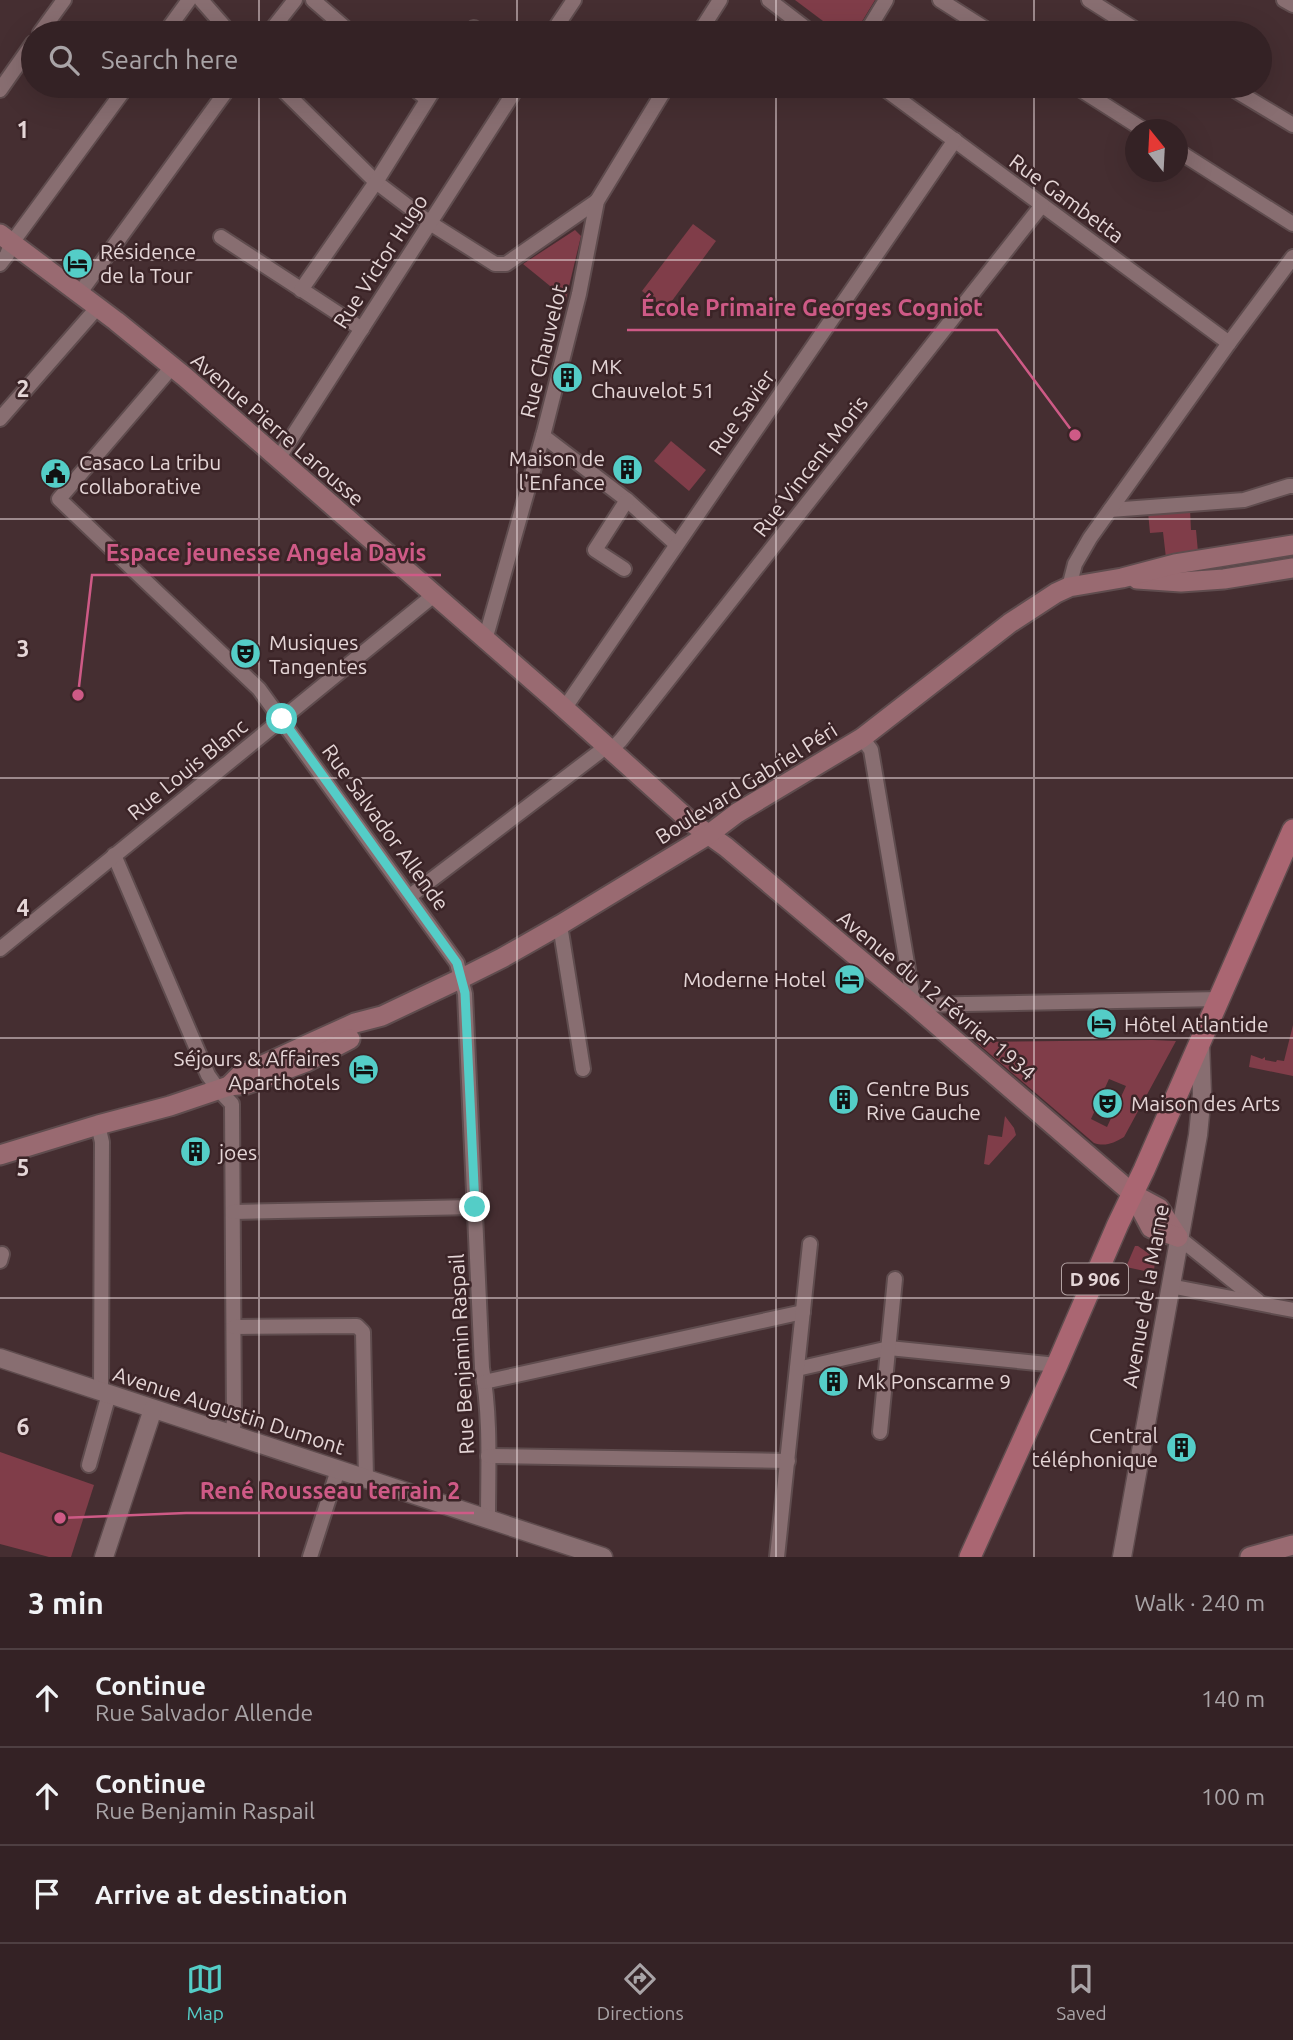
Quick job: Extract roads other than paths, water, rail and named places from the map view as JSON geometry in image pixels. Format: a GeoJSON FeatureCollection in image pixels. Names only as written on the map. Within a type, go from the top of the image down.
{"type":"FeatureCollection","features":[{"type":"Feature","properties":{"kind":"main road","name":"Avenue Pierre Larousse"},"geometry":{"type":"LineString","coordinates":[[5,239],[116,321],[172,367],[708,835]]}},
{"type":"Feature","properties":{"kind":"main road","name":"Boulevard Gabriel Péri"},"geometry":{"type":"LineString","coordinates":[[0,1155],[98,1125],[170,1107],[223,1088],[239,1076],[355,1023],[382,1016],[502,958],[708,835],[737,813],[862,738],[1010,623],[1056,593],[1069,587],[1122,578],[1175,564],[1293,545]]}},
{"type":"Feature","properties":{"kind":"main road","name":"Boulevard Gabriel Péri"},"geometry":{"type":"LineString","coordinates":[[1122,578],[1181,582],[1224,579],[1293,568]]}},
{"type":"Feature","properties":{"kind":"main road","name":"D 906"},"geometry":{"type":"LineString","coordinates":[[970,1557],[1293,830]]}},
{"type":"Feature","properties":{"kind":"main road","name":"Avenue du 12 Février 1934"},"geometry":{"type":"LineString","coordinates":[[708,835],[726,847],[914,1005],[1133,1194],[1158,1208],[1178,1237]]}},
{"type":"Feature","properties":{"kind":"main road"},"geometry":{"type":"LineString","coordinates":[[1251,1557],[1293,1545]]}},
{"type":"Feature","properties":{"kind":"street"},"geometry":{"type":"LineString","coordinates":[[49,21],[64,0]]}},
{"type":"Feature","properties":{"kind":"street"},"geometry":{"type":"LineString","coordinates":[[174,21],[189,0]]}},
{"type":"Feature","properties":{"kind":"street"},"geometry":{"type":"LineString","coordinates":[[201,0],[219,21]]}},
{"type":"Feature","properties":{"kind":"street"},"geometry":{"type":"LineString","coordinates":[[278,21],[295,0]]}},
{"type":"Feature","properties":{"kind":"street"},"geometry":{"type":"LineString","coordinates":[[313,0],[337,21]]}},
{"type":"Feature","properties":{"kind":"street"},"geometry":{"type":"LineString","coordinates":[[560,21],[573,0]]}},
{"type":"Feature","properties":{"kind":"street"},"geometry":{"type":"LineString","coordinates":[[707,21],[720,0]]}},
{"type":"Feature","properties":{"kind":"street"},"geometry":{"type":"LineString","coordinates":[[769,0],[796,21]]}},
{"type":"Feature","properties":{"kind":"street"},"geometry":{"type":"LineString","coordinates":[[873,21],[886,0]]}},
{"type":"Feature","properties":{"kind":"street"},"geometry":{"type":"LineString","coordinates":[[940,0],[973,21]]}},
{"type":"Feature","properties":{"kind":"street"},"geometry":{"type":"LineString","coordinates":[[1089,0],[1122,21]]}},
{"type":"Feature","properties":{"kind":"street"},"geometry":{"type":"LineString","coordinates":[[1284,0],[1293,5]]}},
{"type":"Feature","properties":{"kind":"street"},"geometry":{"type":"LineString","coordinates":[[0,90],[21,60]]}},
{"type":"Feature","properties":{"kind":"street"},"geometry":{"type":"LineString","coordinates":[[0,264],[7,256],[5,239],[117,98]]}},
{"type":"Feature","properties":{"kind":"street"},"geometry":{"type":"LineString","coordinates":[[79,294],[221,98]]}},
{"type":"Feature","properties":{"kind":"street"},"geometry":{"type":"LineString","coordinates":[[291,98],[376,182],[430,223],[495,264],[506,264],[597,201]]}},
{"type":"Feature","properties":{"kind":"street","name":"Rue Victor Hugo"},"geometry":{"type":"LineString","coordinates":[[278,459],[510,98]]}},
{"type":"Feature","properties":{"kind":"street","name":"Rue Chauvelot"},"geometry":{"type":"LineString","coordinates":[[485,640],[543,436],[579,294],[597,201],[660,98]]}},
{"type":"Feature","properties":{"kind":"street","name":"Rue Gambetta"},"geometry":{"type":"LineString","coordinates":[[897,98],[1229,343]]}},
{"type":"Feature","properties":{"kind":"street"},"geometry":{"type":"LineString","coordinates":[[1094,98],[1127,119]]}},
{"type":"Feature","properties":{"kind":"street"},"geometry":{"type":"LineString","coordinates":[[1248,98],[1293,125]]}},
{"type":"Feature","properties":{"kind":"street"},"geometry":{"type":"LineString","coordinates":[[301,290],[376,182],[427,99]]}},
{"type":"Feature","properties":{"kind":"street","name":"Rue Savier"},"geometry":{"type":"LineString","coordinates":[[564,709],[955,140]]}},
{"type":"Feature","properties":{"kind":"street"},"geometry":{"type":"LineString","coordinates":[[1188,157],[1293,224]]}},
{"type":"Feature","properties":{"kind":"street","name":"Rue Vincent Moris"},"geometry":{"type":"LineString","coordinates":[[410,896],[587,762],[621,740],[1042,205]]}},
{"type":"Feature","properties":{"kind":"street"},"geometry":{"type":"LineString","coordinates":[[221,237],[362,329]]}},
{"type":"Feature","properties":{"kind":"street"},"geometry":{"type":"LineString","coordinates":[[1069,587],[1075,564],[1090,538],[1293,257]]}},
{"type":"Feature","properties":{"kind":"street"},"geometry":{"type":"LineString","coordinates":[[0,419],[97,308]]}},
{"type":"Feature","properties":{"kind":"street","name":"Rue Salvador Allende"},"geometry":{"type":"LineString","coordinates":[[172,367],[59,499],[259,689],[410,896],[457,963],[462,978]]}},
{"type":"Feature","properties":{"kind":"street"},"geometry":{"type":"LineString","coordinates":[[543,436],[626,500],[676,544]]}},
{"type":"Feature","properties":{"kind":"street"},"geometry":{"type":"LineString","coordinates":[[1110,510],[1244,500],[1293,486]]}},
{"type":"Feature","properties":{"kind":"street"},"geometry":{"type":"LineString","coordinates":[[624,569],[595,550],[626,500]]}},
{"type":"Feature","properties":{"kind":"street","name":"Rue Louis Blanc"},"geometry":{"type":"LineString","coordinates":[[0,949],[434,595]]}},
{"type":"Feature","properties":{"kind":"street"},"geometry":{"type":"LineString","coordinates":[[862,738],[871,750],[914,1005],[1220,999]]}},
{"type":"Feature","properties":{"kind":"street"},"geometry":{"type":"LineString","coordinates":[[114,855],[208,1075],[223,1088],[232,1104],[232,1434]]}},
{"type":"Feature","properties":{"kind":"street"},"geometry":{"type":"LineString","coordinates":[[560,925],[583,1069]]}},
{"type":"Feature","properties":{"kind":"street","name":"Rue Benjamin Raspail"},"geometry":{"type":"LineString","coordinates":[[462,978],[465,993],[488,1457],[488,1519]]}},
{"type":"Feature","properties":{"kind":"street","name":"Avenue de la Marne"},"geometry":{"type":"LineString","coordinates":[[1122,1557],[1198,1135],[1202,1104],[1200,1042]]}},
{"type":"Feature","properties":{"kind":"street"},"geometry":{"type":"LineString","coordinates":[[89,1465],[105,1392],[102,1142],[98,1125]]}},
{"type":"Feature","properties":{"kind":"street"},"geometry":{"type":"LineString","coordinates":[[233,1212],[475,1207]]}},
{"type":"Feature","properties":{"kind":"street"},"geometry":{"type":"LineString","coordinates":[[1178,1237],[1262,1304]]}},
{"type":"Feature","properties":{"kind":"street"},"geometry":{"type":"LineString","coordinates":[[777,1557],[810,1244]]}},
{"type":"Feature","properties":{"kind":"street"},"geometry":{"type":"LineString","coordinates":[[880,1432],[895,1279]]}},
{"type":"Feature","properties":{"kind":"street"},"geometry":{"type":"LineString","coordinates":[[1170,1286],[1293,1310]]}},
{"type":"Feature","properties":{"kind":"street"},"geometry":{"type":"LineString","coordinates":[[484,1382],[803,1312]]}},
{"type":"Feature","properties":{"kind":"street"},"geometry":{"type":"LineString","coordinates":[[234,1327],[357,1326],[363,1332],[366,1479]]}},
{"type":"Feature","properties":{"kind":"street"},"geometry":{"type":"LineString","coordinates":[[797,1369],[889,1348],[1057,1365]]}},
{"type":"Feature","properties":{"kind":"street","name":"Avenue Augustin Dumont"},"geometry":{"type":"LineString","coordinates":[[0,1358],[603,1557]]}},
{"type":"Feature","properties":{"kind":"street"},"geometry":{"type":"LineString","coordinates":[[104,1557],[153,1409]]}},
{"type":"Feature","properties":{"kind":"street"},"geometry":{"type":"LineString","coordinates":[[488,1457],[788,1461]]}},
{"type":"Feature","properties":{"kind":"street"},"geometry":{"type":"LineString","coordinates":[[310,1557],[338,1469]]}},
{"type":"Feature","properties":{"kind":"place","name":"Résidence de la Tour"},"geometry":{"type":"Point","coordinates":[77,263]}},
{"type":"Feature","properties":{"kind":"place","name":"MK Chauvelot 51"},"geometry":{"type":"Point","coordinates":[568,378]}},
{"type":"Feature","properties":{"kind":"place","name":"École Primaire Georges Cogniot"},"geometry":{"type":"Point","coordinates":[1075,435]}},
{"type":"Feature","properties":{"kind":"place","name":"Maison de l'Enfance"},"geometry":{"type":"Point","coordinates":[628,470]}},
{"type":"Feature","properties":{"kind":"place","name":"Casaco La tribu collaborative"},"geometry":{"type":"Point","coordinates":[56,474]}},
{"type":"Feature","properties":{"kind":"place","name":"Musiques Tangentes"},"geometry":{"type":"Point","coordinates":[246,654]}},
{"type":"Feature","properties":{"kind":"place","name":"Espace jeunesse Angela Davis"},"geometry":{"type":"Point","coordinates":[78,695]}},
{"type":"Feature","properties":{"kind":"place","name":"Moderne Hotel"},"geometry":{"type":"Point","coordinates":[849,979]}},
{"type":"Feature","properties":{"kind":"place","name":"Hôtel Atlantide"},"geometry":{"type":"Point","coordinates":[1101,1024]}},
{"type":"Feature","properties":{"kind":"place","name":"Séjours & Affaires Aparthotels"},"geometry":{"type":"Point","coordinates":[363,1070]}},
{"type":"Feature","properties":{"kind":"place","name":"Centre Bus Rive Gauche"},"geometry":{"type":"Point","coordinates":[843,1100]}},
{"type":"Feature","properties":{"kind":"place","name":"Maison des Arts"},"geometry":{"type":"Point","coordinates":[1108,1103]}},
{"type":"Feature","properties":{"kind":"place","name":"joes"},"geometry":{"type":"Point","coordinates":[196,1152]}},
{"type":"Feature","properties":{"kind":"place","name":"Mk Ponscarme 9"},"geometry":{"type":"Point","coordinates":[834,1381]}},
{"type":"Feature","properties":{"kind":"place","name":"Central téléphonique"},"geometry":{"type":"Point","coordinates":[1181,1447]}},
{"type":"Feature","properties":{"kind":"place","name":"René Rousseau terrain 2"},"geometry":{"type":"Point","coordinates":[60,1518]}}]}
